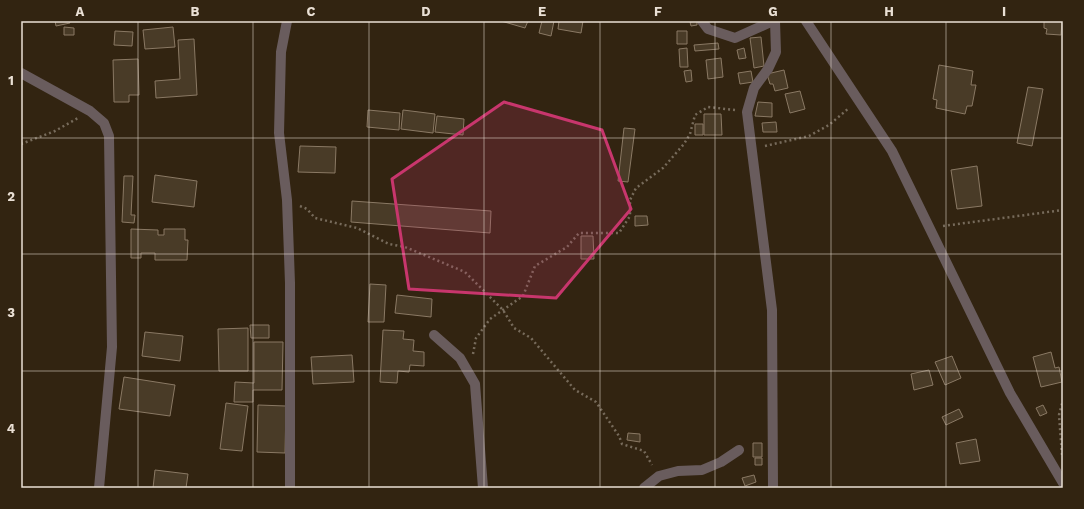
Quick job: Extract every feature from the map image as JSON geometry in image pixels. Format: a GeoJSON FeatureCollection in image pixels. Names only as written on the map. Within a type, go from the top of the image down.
{"type":"FeatureCollection","features":[{"type":"Feature","properties":{"kind":"street"},"geometry":{"type":"LineString","coordinates":[[287,21],[281,52],[279,133],[287,200],[290,283],[290,488]]}},
{"type":"Feature","properties":{"kind":"street"},"geometry":{"type":"LineString","coordinates":[[702,21],[708,29],[735,38],[774,21],[776,52],[768,69],[754,88],[747,112],[772,310],[773,488]]}},
{"type":"Feature","properties":{"kind":"street"},"geometry":{"type":"LineString","coordinates":[[806,21],[892,151],[928,228],[1010,393],[1063,483]]}},
{"type":"Feature","properties":{"kind":"street"},"geometry":{"type":"LineString","coordinates":[[21,73],[90,111],[104,123],[108,136],[112,347],[99,488]]}},
{"type":"Feature","properties":{"kind":"street"},"geometry":{"type":"LineString","coordinates":[[434,335],[460,358],[475,384],[484,488]]}},
{"type":"Feature","properties":{"kind":"street"},"geometry":{"type":"LineString","coordinates":[[644,488],[659,476],[678,471],[702,470],[721,462],[739,450]]}},
{"type":"Feature","properties":{"kind":"path"},"geometry":{"type":"LineString","coordinates":[[752,149],[809,136],[830,125],[859,100]]}},
{"type":"Feature","properties":{"kind":"path"},"geometry":{"type":"LineString","coordinates":[[473,357],[476,338],[490,319],[523,296],[535,266],[567,247],[579,232],[619,232],[630,216],[630,200],[636,188],[663,168],[684,144],[690,134],[695,115],[708,107],[747,112]]}},
{"type":"Feature","properties":{"kind":"path"},"geometry":{"type":"LineString","coordinates":[[21,144],[55,131],[90,111]]}},
{"type":"Feature","properties":{"kind":"path"},"geometry":{"type":"LineString","coordinates":[[287,200],[307,209],[315,218],[357,228],[389,244],[405,247],[465,272],[503,310],[514,328],[531,338],[575,390],[596,402],[619,436],[622,444],[644,451],[659,476]]}},
{"type":"Feature","properties":{"kind":"path"},"geometry":{"type":"LineString","coordinates":[[928,228],[1063,210]]}},
{"type":"Feature","properties":{"kind":"path"},"geometry":{"type":"LineString","coordinates":[[1062,457],[1060,414],[1063,400]]}},
{"type":"Feature","properties":{"kind":"highlighted area"},"geometry":{"type":"Polygon","coordinates":[[[504,102],[602,130],[631,209],[556,298],[409,289],[392,179],[504,102]]]}},
{"type":"Feature","properties":{"kind":"building"},"geometry":{"type":"Polygon","coordinates":[[[55,21],[69,21],[70,23],[56,26],[55,21]]]}},
{"type":"Feature","properties":{"kind":"building"},"geometry":{"type":"Polygon","coordinates":[[[501,21],[528,21],[525,28],[501,21]]]}},
{"type":"Feature","properties":{"kind":"building"},"geometry":{"type":"Polygon","coordinates":[[[542,21],[554,21],[551,36],[539,33],[542,21]]]}},
{"type":"Feature","properties":{"kind":"building"},"geometry":{"type":"Polygon","coordinates":[[[559,21],[583,21],[581,33],[558,29],[559,21]]]}},
{"type":"Feature","properties":{"kind":"building"},"geometry":{"type":"Polygon","coordinates":[[[697,21],[697,25],[691,26],[690,22],[697,21]]]}},
{"type":"Feature","properties":{"kind":"building"},"geometry":{"type":"Polygon","coordinates":[[[1044,21],[1062,21],[1061,35],[1046,34],[1047,29],[1044,28],[1044,21]]]}},
{"type":"Feature","properties":{"kind":"building"},"geometry":{"type":"Polygon","coordinates":[[[64,27],[74,28],[74,35],[64,35],[64,27]]]}},
{"type":"Feature","properties":{"kind":"building"},"geometry":{"type":"Polygon","coordinates":[[[173,27],[175,47],[145,49],[143,30],[173,27]]]}},
{"type":"Feature","properties":{"kind":"building"},"geometry":{"type":"Polygon","coordinates":[[[115,31],[133,32],[132,46],[114,45],[115,31]]]}},
{"type":"Feature","properties":{"kind":"building"},"geometry":{"type":"Polygon","coordinates":[[[677,31],[687,31],[687,44],[677,44],[677,31]]]}},
{"type":"Feature","properties":{"kind":"building"},"geometry":{"type":"Polygon","coordinates":[[[761,37],[764,66],[754,68],[750,38],[761,37]]]}},
{"type":"Feature","properties":{"kind":"building"},"geometry":{"type":"Polygon","coordinates":[[[194,39],[197,95],[156,98],[155,81],[180,79],[178,40],[194,39]]]}},
{"type":"Feature","properties":{"kind":"building"},"geometry":{"type":"Polygon","coordinates":[[[718,43],[719,49],[695,51],[694,45],[718,43]]]}},
{"type":"Feature","properties":{"kind":"building"},"geometry":{"type":"Polygon","coordinates":[[[687,48],[688,67],[680,67],[679,49],[687,48]]]}},
{"type":"Feature","properties":{"kind":"building"},"geometry":{"type":"Polygon","coordinates":[[[744,48],[746,58],[739,59],[737,50],[744,48]]]}},
{"type":"Feature","properties":{"kind":"building"},"geometry":{"type":"Polygon","coordinates":[[[721,58],[723,77],[708,79],[706,60],[721,58]]]}},
{"type":"Feature","properties":{"kind":"building"},"geometry":{"type":"Polygon","coordinates":[[[138,59],[139,95],[129,95],[129,102],[114,102],[113,60],[138,59]]]}},
{"type":"Feature","properties":{"kind":"building"},"geometry":{"type":"Polygon","coordinates":[[[939,65],[973,71],[971,85],[976,85],[972,106],[967,106],[965,114],[936,108],[937,100],[933,99],[939,65]]]}},
{"type":"Feature","properties":{"kind":"building"},"geometry":{"type":"Polygon","coordinates":[[[691,70],[692,81],[686,82],[684,71],[691,70]]]}},
{"type":"Feature","properties":{"kind":"building"},"geometry":{"type":"Polygon","coordinates":[[[784,70],[788,88],[775,91],[773,84],[770,84],[767,74],[784,70]]]}},
{"type":"Feature","properties":{"kind":"building"},"geometry":{"type":"Polygon","coordinates":[[[751,71],[753,82],[740,84],[738,73],[751,71]]]}},
{"type":"Feature","properties":{"kind":"building"},"geometry":{"type":"Polygon","coordinates":[[[1028,87],[1043,89],[1032,146],[1017,143],[1028,87]]]}},
{"type":"Feature","properties":{"kind":"building"},"geometry":{"type":"Polygon","coordinates":[[[800,91],[805,109],[790,113],[785,94],[800,91]]]}},
{"type":"Feature","properties":{"kind":"building"},"geometry":{"type":"Polygon","coordinates":[[[758,102],[772,103],[772,117],[755,116],[758,102]]]}},
{"type":"Feature","properties":{"kind":"building"},"geometry":{"type":"Polygon","coordinates":[[[368,110],[400,113],[399,130],[367,127],[368,110]]]}},
{"type":"Feature","properties":{"kind":"building"},"geometry":{"type":"Polygon","coordinates":[[[403,110],[435,114],[433,133],[401,129],[403,110]]]}},
{"type":"Feature","properties":{"kind":"building"},"geometry":{"type":"Polygon","coordinates":[[[704,114],[721,114],[722,135],[704,135],[704,114]]]}},
{"type":"Feature","properties":{"kind":"building"},"geometry":{"type":"Polygon","coordinates":[[[437,116],[464,119],[463,135],[435,132],[437,116]]]}},
{"type":"Feature","properties":{"kind":"building"},"geometry":{"type":"Polygon","coordinates":[[[776,122],[777,132],[763,132],[762,123],[776,122]]]}},
{"type":"Feature","properties":{"kind":"building"},"geometry":{"type":"Polygon","coordinates":[[[695,124],[703,124],[703,135],[695,135],[695,124]]]}},
{"type":"Feature","properties":{"kind":"building"},"geometry":{"type":"Polygon","coordinates":[[[624,128],[635,129],[628,182],[618,181],[624,128]]]}},
{"type":"Feature","properties":{"kind":"building"},"geometry":{"type":"Polygon","coordinates":[[[300,146],[336,147],[335,173],[298,172],[300,146]]]}},
{"type":"Feature","properties":{"kind":"building"},"geometry":{"type":"Polygon","coordinates":[[[977,166],[982,206],[957,209],[951,170],[977,166]]]}},
{"type":"Feature","properties":{"kind":"building"},"geometry":{"type":"Polygon","coordinates":[[[155,175],[197,181],[194,207],[152,202],[155,175]]]}},
{"type":"Feature","properties":{"kind":"building"},"geometry":{"type":"Polygon","coordinates":[[[124,176],[133,176],[131,215],[135,215],[134,223],[122,222],[124,176]]]}},
{"type":"Feature","properties":{"kind":"building"},"geometry":{"type":"Polygon","coordinates":[[[352,201],[491,211],[490,233],[351,222],[352,201]]]}},
{"type":"Feature","properties":{"kind":"building"},"geometry":{"type":"Polygon","coordinates":[[[635,216],[647,216],[648,225],[635,226],[635,216]]]}},
{"type":"Feature","properties":{"kind":"building"},"geometry":{"type":"Polygon","coordinates":[[[131,229],[158,230],[158,235],[164,235],[164,229],[185,229],[185,240],[188,240],[187,260],[155,260],[155,253],[141,253],[141,258],[131,258],[131,229]]]}},
{"type":"Feature","properties":{"kind":"building"},"geometry":{"type":"Polygon","coordinates":[[[581,236],[593,236],[594,259],[581,259],[581,236]]]}},
{"type":"Feature","properties":{"kind":"building"},"geometry":{"type":"Polygon","coordinates":[[[370,284],[386,285],[384,322],[368,322],[370,284]]]}},
{"type":"Feature","properties":{"kind":"building"},"geometry":{"type":"Polygon","coordinates":[[[397,295],[432,299],[431,317],[395,313],[397,295]]]}},
{"type":"Feature","properties":{"kind":"building"},"geometry":{"type":"Polygon","coordinates":[[[250,325],[269,325],[269,338],[251,338],[250,325]]]}},
{"type":"Feature","properties":{"kind":"building"},"geometry":{"type":"Polygon","coordinates":[[[248,328],[248,371],[219,371],[218,329],[248,328]]]}},
{"type":"Feature","properties":{"kind":"building"},"geometry":{"type":"Polygon","coordinates":[[[383,330],[404,331],[403,339],[414,340],[413,351],[424,352],[424,366],[410,365],[409,372],[398,371],[397,383],[380,382],[383,330]]]}},
{"type":"Feature","properties":{"kind":"building"},"geometry":{"type":"Polygon","coordinates":[[[145,332],[183,336],[180,361],[142,356],[145,332]]]}},
{"type":"Feature","properties":{"kind":"building"},"geometry":{"type":"Polygon","coordinates":[[[254,342],[283,342],[282,390],[253,390],[253,402],[234,402],[235,382],[254,383],[254,342]]]}},
{"type":"Feature","properties":{"kind":"building"},"geometry":{"type":"Polygon","coordinates":[[[1051,352],[1055,368],[1059,367],[1062,382],[1041,387],[1033,357],[1051,352]]]}},
{"type":"Feature","properties":{"kind":"building"},"geometry":{"type":"Polygon","coordinates":[[[352,355],[354,382],[313,384],[311,357],[352,355]]]}},
{"type":"Feature","properties":{"kind":"building"},"geometry":{"type":"Polygon","coordinates":[[[952,356],[961,378],[945,385],[935,362],[952,356]]]}},
{"type":"Feature","properties":{"kind":"building"},"geometry":{"type":"Polygon","coordinates":[[[929,370],[933,385],[914,390],[911,374],[929,370]]]}},
{"type":"Feature","properties":{"kind":"building"},"geometry":{"type":"Polygon","coordinates":[[[124,377],[175,385],[170,416],[119,409],[124,377]]]}},
{"type":"Feature","properties":{"kind":"building"},"geometry":{"type":"Polygon","coordinates":[[[226,403],[248,406],[242,451],[220,449],[226,403]]]}},
{"type":"Feature","properties":{"kind":"building"},"geometry":{"type":"Polygon","coordinates":[[[258,405],[286,406],[285,453],[257,452],[258,405]]]}},
{"type":"Feature","properties":{"kind":"building"},"geometry":{"type":"Polygon","coordinates":[[[1043,405],[1047,413],[1040,416],[1036,408],[1043,405]]]}},
{"type":"Feature","properties":{"kind":"building"},"geometry":{"type":"Polygon","coordinates":[[[959,409],[963,417],[946,425],[942,417],[959,409]]]}},
{"type":"Feature","properties":{"kind":"building"},"geometry":{"type":"Polygon","coordinates":[[[628,433],[640,434],[640,442],[627,440],[628,433]]]}},
{"type":"Feature","properties":{"kind":"building"},"geometry":{"type":"Polygon","coordinates":[[[976,439],[980,461],[960,464],[956,443],[976,439]]]}},
{"type":"Feature","properties":{"kind":"building"},"geometry":{"type":"Polygon","coordinates":[[[753,443],[762,443],[762,457],[753,457],[753,443]]]}},
{"type":"Feature","properties":{"kind":"building"},"geometry":{"type":"Polygon","coordinates":[[[755,458],[762,458],[762,465],[755,465],[755,458]]]}},
{"type":"Feature","properties":{"kind":"building"},"geometry":{"type":"Polygon","coordinates":[[[155,470],[188,474],[186,488],[153,488],[155,470]]]}},
{"type":"Feature","properties":{"kind":"building"},"geometry":{"type":"Polygon","coordinates":[[[754,475],[756,482],[745,486],[742,478],[754,475]]]}}]}
